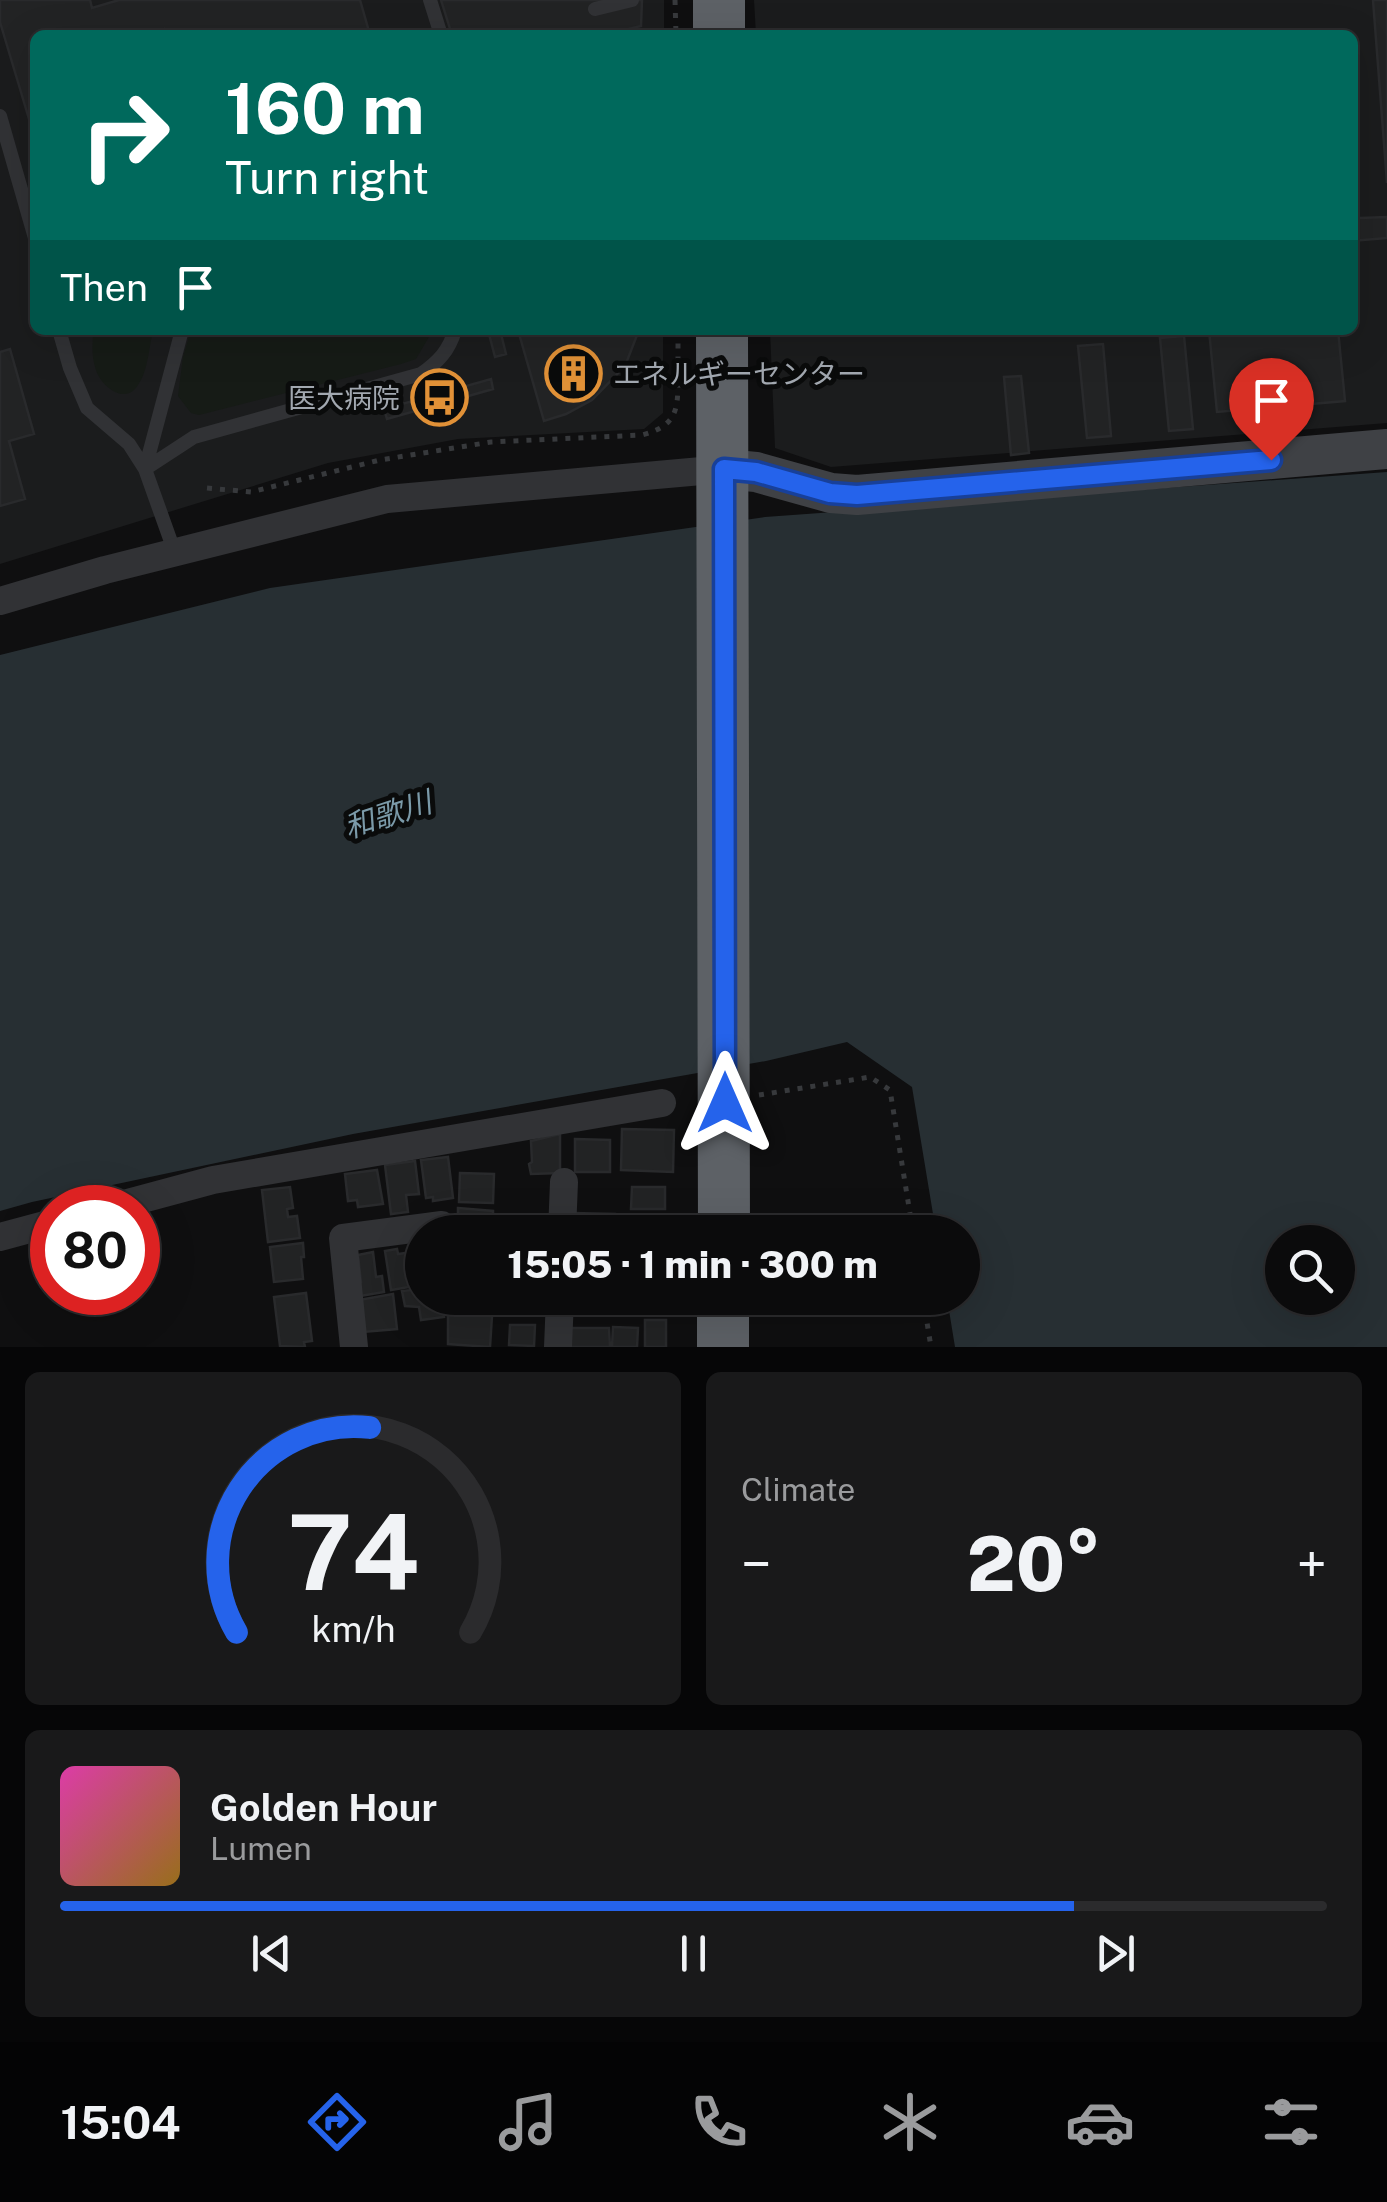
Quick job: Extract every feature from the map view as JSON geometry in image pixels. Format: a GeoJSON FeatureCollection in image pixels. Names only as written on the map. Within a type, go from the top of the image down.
{"type":"FeatureCollection","features":[{"type":"Feature","properties":{"kind":"highway"},"geometry":{"type":"LineString","coordinates":[[719,0],[720,30]]}},
{"type":"Feature","properties":{"kind":"highway"},"geometry":{"type":"LineString","coordinates":[[722,335],[744,1087],[726,1215]]}},
{"type":"Feature","properties":{"kind":"highway"},"geometry":{"type":"LineString","coordinates":[[722,1347],[723,1315]]}},
{"type":"Feature","properties":{"kind":"street"},"geometry":{"type":"LineString","coordinates":[[0,601],[105,570],[387,499],[724,487],[766,474],[830,493],[883,494],[1387,449]]}},
{"type":"Feature","properties":{"kind":"street"},"geometry":{"type":"LineString","coordinates":[[160,1194],[213,1180],[662,1104]]}},
{"type":"Feature","properties":{"kind":"street"},"geometry":{"type":"LineString","coordinates":[[563,1215],[564,1182]]}},
{"type":"Feature","properties":{"kind":"street"},"geometry":{"type":"LineString","coordinates":[[0,1237],[30,1228]]}},
{"type":"Feature","properties":{"kind":"street"},"geometry":{"type":"LineString","coordinates":[[354,1347],[342,1238],[405,1230]]}},
{"type":"Feature","properties":{"kind":"street"},"geometry":{"type":"LineString","coordinates":[[558,1347],[559,1315]]}},
{"type":"Feature","properties":{"kind":"lane"},"geometry":{"type":"LineString","coordinates":[[430,0],[439,30]]}},
{"type":"Feature","properties":{"kind":"lane"},"geometry":{"type":"LineString","coordinates":[[595,9],[632,0]]}},
{"type":"Feature","properties":{"kind":"lane"},"geometry":{"type":"LineString","coordinates":[[0,116],[30,221]]}},
{"type":"Feature","properties":{"kind":"lane"},"geometry":{"type":"LineString","coordinates":[[61,335],[87,408],[129,444],[145,468],[176,553]]}},
{"type":"Feature","properties":{"kind":"lane"},"geometry":{"type":"LineString","coordinates":[[145,468],[181,335]]}},
{"type":"Feature","properties":{"kind":"lane"},"geometry":{"type":"LineString","coordinates":[[145,468],[194,438],[421,374],[436,364],[453,335]]}},
{"type":"Feature","properties":{"kind":"path"},"geometry":{"type":"LineString","coordinates":[[675,0],[676,30]]}},
{"type":"Feature","properties":{"kind":"path"},"geometry":{"type":"LineString","coordinates":[[207,488],[251,492],[380,460],[491,442],[642,436],[655,432],[667,424],[678,407],[678,335]]}},
{"type":"Feature","properties":{"kind":"path"},"geometry":{"type":"LineString","coordinates":[[744,1087],[870,1076],[890,1090],[910,1215]]}},
{"type":"Feature","properties":{"kind":"path"},"geometry":{"type":"LineString","coordinates":[[926,1315],[931,1347]]}},
{"type":"Feature","properties":{"kind":"shaded area"},"geometry":{"type":"Polygon","coordinates":[[[0,0],[664,0],[664,30],[30,30],[30,335],[663,335],[663,413],[644,429],[458,439],[328,463],[0,564],[0,0]]]}},
{"type":"Feature","properties":{"kind":"shaded area"},"geometry":{"type":"Polygon","coordinates":[[[754,0],[1387,0],[1387,423],[831,467],[775,448],[770,335],[1358,335],[1358,30],[756,30],[754,0]]]}},
{"type":"Feature","properties":{"kind":"shaded area"},"geometry":{"type":"Polygon","coordinates":[[[152,335],[146,366],[133,391],[120,394],[103,382],[93,357],[93,337],[152,335]]]}},
{"type":"Feature","properties":{"kind":"shaded area"},"geometry":{"type":"Polygon","coordinates":[[[190,335],[430,335],[416,359],[199,415],[191,413],[178,396],[190,335]]]}},
{"type":"Feature","properties":{"kind":"water","name":"和歌川"},"geometry":{"type":"Polygon","coordinates":[[[1387,472],[1387,1347],[955,1347],[950,1315],[980,1315],[980,1215],[933,1215],[912,1087],[847,1042],[766,1061],[353,1134],[112,1185],[30,1185],[30,1203],[0,1211],[0,655],[270,588],[765,517],[1387,472]]]}},
{"type":"Feature","properties":{"kind":"building"},"geometry":{"type":"Polygon","coordinates":[[[0,0],[90,0],[92,8],[119,0],[360,0],[369,30],[30,30],[30,122],[0,22],[0,0]]]}},
{"type":"Feature","properties":{"kind":"building"},"geometry":{"type":"Polygon","coordinates":[[[441,0],[642,0],[641,26],[625,30],[450,30],[441,0]]]}},
{"type":"Feature","properties":{"kind":"building"},"geometry":{"type":"Polygon","coordinates":[[[1373,0],[1387,0],[1387,183],[1373,0]]]}},
{"type":"Feature","properties":{"kind":"building"},"geometry":{"type":"Polygon","coordinates":[[[1358,217],[1387,217],[1387,238],[1358,240],[1358,217]]]}},
{"type":"Feature","properties":{"kind":"building"},"geometry":{"type":"Polygon","coordinates":[[[489,335],[501,335],[506,354],[495,357],[489,335]]]}},
{"type":"Feature","properties":{"kind":"building","name":"エネルギーセンター"},"geometry":{"type":"Polygon","coordinates":[[[519,335],[637,335],[625,366],[592,400],[544,421],[519,335]]]}},
{"type":"Feature","properties":{"kind":"building"},"geometry":{"type":"Polygon","coordinates":[[[1209,335],[1338,335],[1345,401],[1217,412],[1209,335]]]}},
{"type":"Feature","properties":{"kind":"building"},"geometry":{"type":"Polygon","coordinates":[[[1184,336],[1193,429],[1169,431],[1160,338],[1184,336]]]}},
{"type":"Feature","properties":{"kind":"building"},"geometry":{"type":"Polygon","coordinates":[[[1103,344],[1111,436],[1087,438],[1078,346],[1103,344]]]}},
{"type":"Feature","properties":{"kind":"building"},"geometry":{"type":"Polygon","coordinates":[[[10,349],[34,434],[9,441],[25,499],[0,506],[0,352],[10,349]]]}},
{"type":"Feature","properties":{"kind":"building"},"geometry":{"type":"Polygon","coordinates":[[[1021,376],[1029,453],[1011,455],[1004,377],[1021,376]]]}},
{"type":"Feature","properties":{"kind":"building"},"geometry":{"type":"Polygon","coordinates":[[[491,379],[493,389],[387,419],[384,409],[491,379]]]}},
{"type":"Feature","properties":{"kind":"building"},"geometry":{"type":"Polygon","coordinates":[[[622,1129],[674,1130],[673,1172],[621,1170],[622,1129]]]}},
{"type":"Feature","properties":{"kind":"building"},"geometry":{"type":"Polygon","coordinates":[[[560,1134],[560,1173],[531,1174],[531,1141],[560,1134]]]}},
{"type":"Feature","properties":{"kind":"building"},"geometry":{"type":"Polygon","coordinates":[[[575,1139],[610,1140],[610,1172],[575,1172],[575,1139]]]}},
{"type":"Feature","properties":{"kind":"building"},"geometry":{"type":"Polygon","coordinates":[[[448,1157],[453,1198],[426,1198],[421,1160],[448,1157]]]}},
{"type":"Feature","properties":{"kind":"building"},"geometry":{"type":"Polygon","coordinates":[[[415,1161],[419,1194],[406,1195],[408,1212],[391,1214],[385,1165],[415,1161]]]}},
{"type":"Feature","properties":{"kind":"building"},"geometry":{"type":"Polygon","coordinates":[[[377,1170],[383,1204],[358,1207],[357,1200],[348,1201],[345,1174],[377,1170]]]}},
{"type":"Feature","properties":{"kind":"building"},"geometry":{"type":"Polygon","coordinates":[[[460,1173],[494,1174],[493,1203],[459,1202],[460,1173]]]}},
{"type":"Feature","properties":{"kind":"building"},"geometry":{"type":"Polygon","coordinates":[[[290,1187],[293,1208],[287,1209],[288,1217],[297,1216],[300,1238],[268,1242],[262,1190],[290,1187]]]}},
{"type":"Feature","properties":{"kind":"building"},"geometry":{"type":"Polygon","coordinates":[[[632,1187],[665,1187],[665,1209],[631,1209],[632,1187]]]}},
{"type":"Feature","properties":{"kind":"building"},"geometry":{"type":"Polygon","coordinates":[[[458,1208],[493,1211],[493,1215],[458,1215],[458,1208]]]}},
{"type":"Feature","properties":{"kind":"building"},"geometry":{"type":"Polygon","coordinates":[[[573,1213],[615,1214],[615,1215],[573,1213]]]}},
{"type":"Feature","properties":{"kind":"building"},"geometry":{"type":"Polygon","coordinates":[[[303,1243],[303,1279],[274,1282],[270,1247],[303,1243]]]}},
{"type":"Feature","properties":{"kind":"building"},"geometry":{"type":"Polygon","coordinates":[[[397,1249],[398,1254],[405,1253],[405,1288],[391,1290],[385,1251],[397,1249]]]}},
{"type":"Feature","properties":{"kind":"building"},"geometry":{"type":"Polygon","coordinates":[[[373,1252],[376,1277],[382,1276],[384,1292],[360,1296],[358,1255],[373,1252]]]}},
{"type":"Feature","properties":{"kind":"building"},"geometry":{"type":"Polygon","coordinates":[[[306,1293],[312,1341],[304,1342],[305,1347],[280,1346],[274,1297],[306,1293]]]}},
{"type":"Feature","properties":{"kind":"building"},"geometry":{"type":"Polygon","coordinates":[[[393,1294],[397,1329],[363,1332],[359,1300],[393,1294]]]}},
{"type":"Feature","properties":{"kind":"building"},"geometry":{"type":"Polygon","coordinates":[[[420,1315],[444,1315],[444,1317],[421,1320],[420,1315]]]}},
{"type":"Feature","properties":{"kind":"building"},"geometry":{"type":"Polygon","coordinates":[[[448,1315],[492,1316],[490,1347],[448,1344],[448,1315]]]}},
{"type":"Feature","properties":{"kind":"building"},"geometry":{"type":"Polygon","coordinates":[[[645,1320],[666,1320],[666,1347],[645,1347],[645,1320]]]}},
{"type":"Feature","properties":{"kind":"building"},"geometry":{"type":"Polygon","coordinates":[[[510,1325],[535,1325],[534,1346],[509,1345],[510,1325]]]}},
{"type":"Feature","properties":{"kind":"building"},"geometry":{"type":"Polygon","coordinates":[[[613,1327],[638,1328],[637,1347],[612,1347],[613,1327]]]}},
{"type":"Feature","properties":{"kind":"building"},"geometry":{"type":"Polygon","coordinates":[[[570,1328],[609,1328],[610,1347],[570,1347],[570,1328]]]}},
{"type":"Feature","properties":{"kind":"place","name":"エネルギーセンター"},"geometry":{"type":"Point","coordinates":[574,374]}},
{"type":"Feature","properties":{"kind":"place","name":"医大病院"},"geometry":{"type":"Point","coordinates":[439,398]}},
{"type":"Feature","properties":{"kind":"route"},"geometry":{"type":"LineString","coordinates":[[725,1103],[724,469],[756,472],[814,490],[857,495],[1271,460]]}}]}
